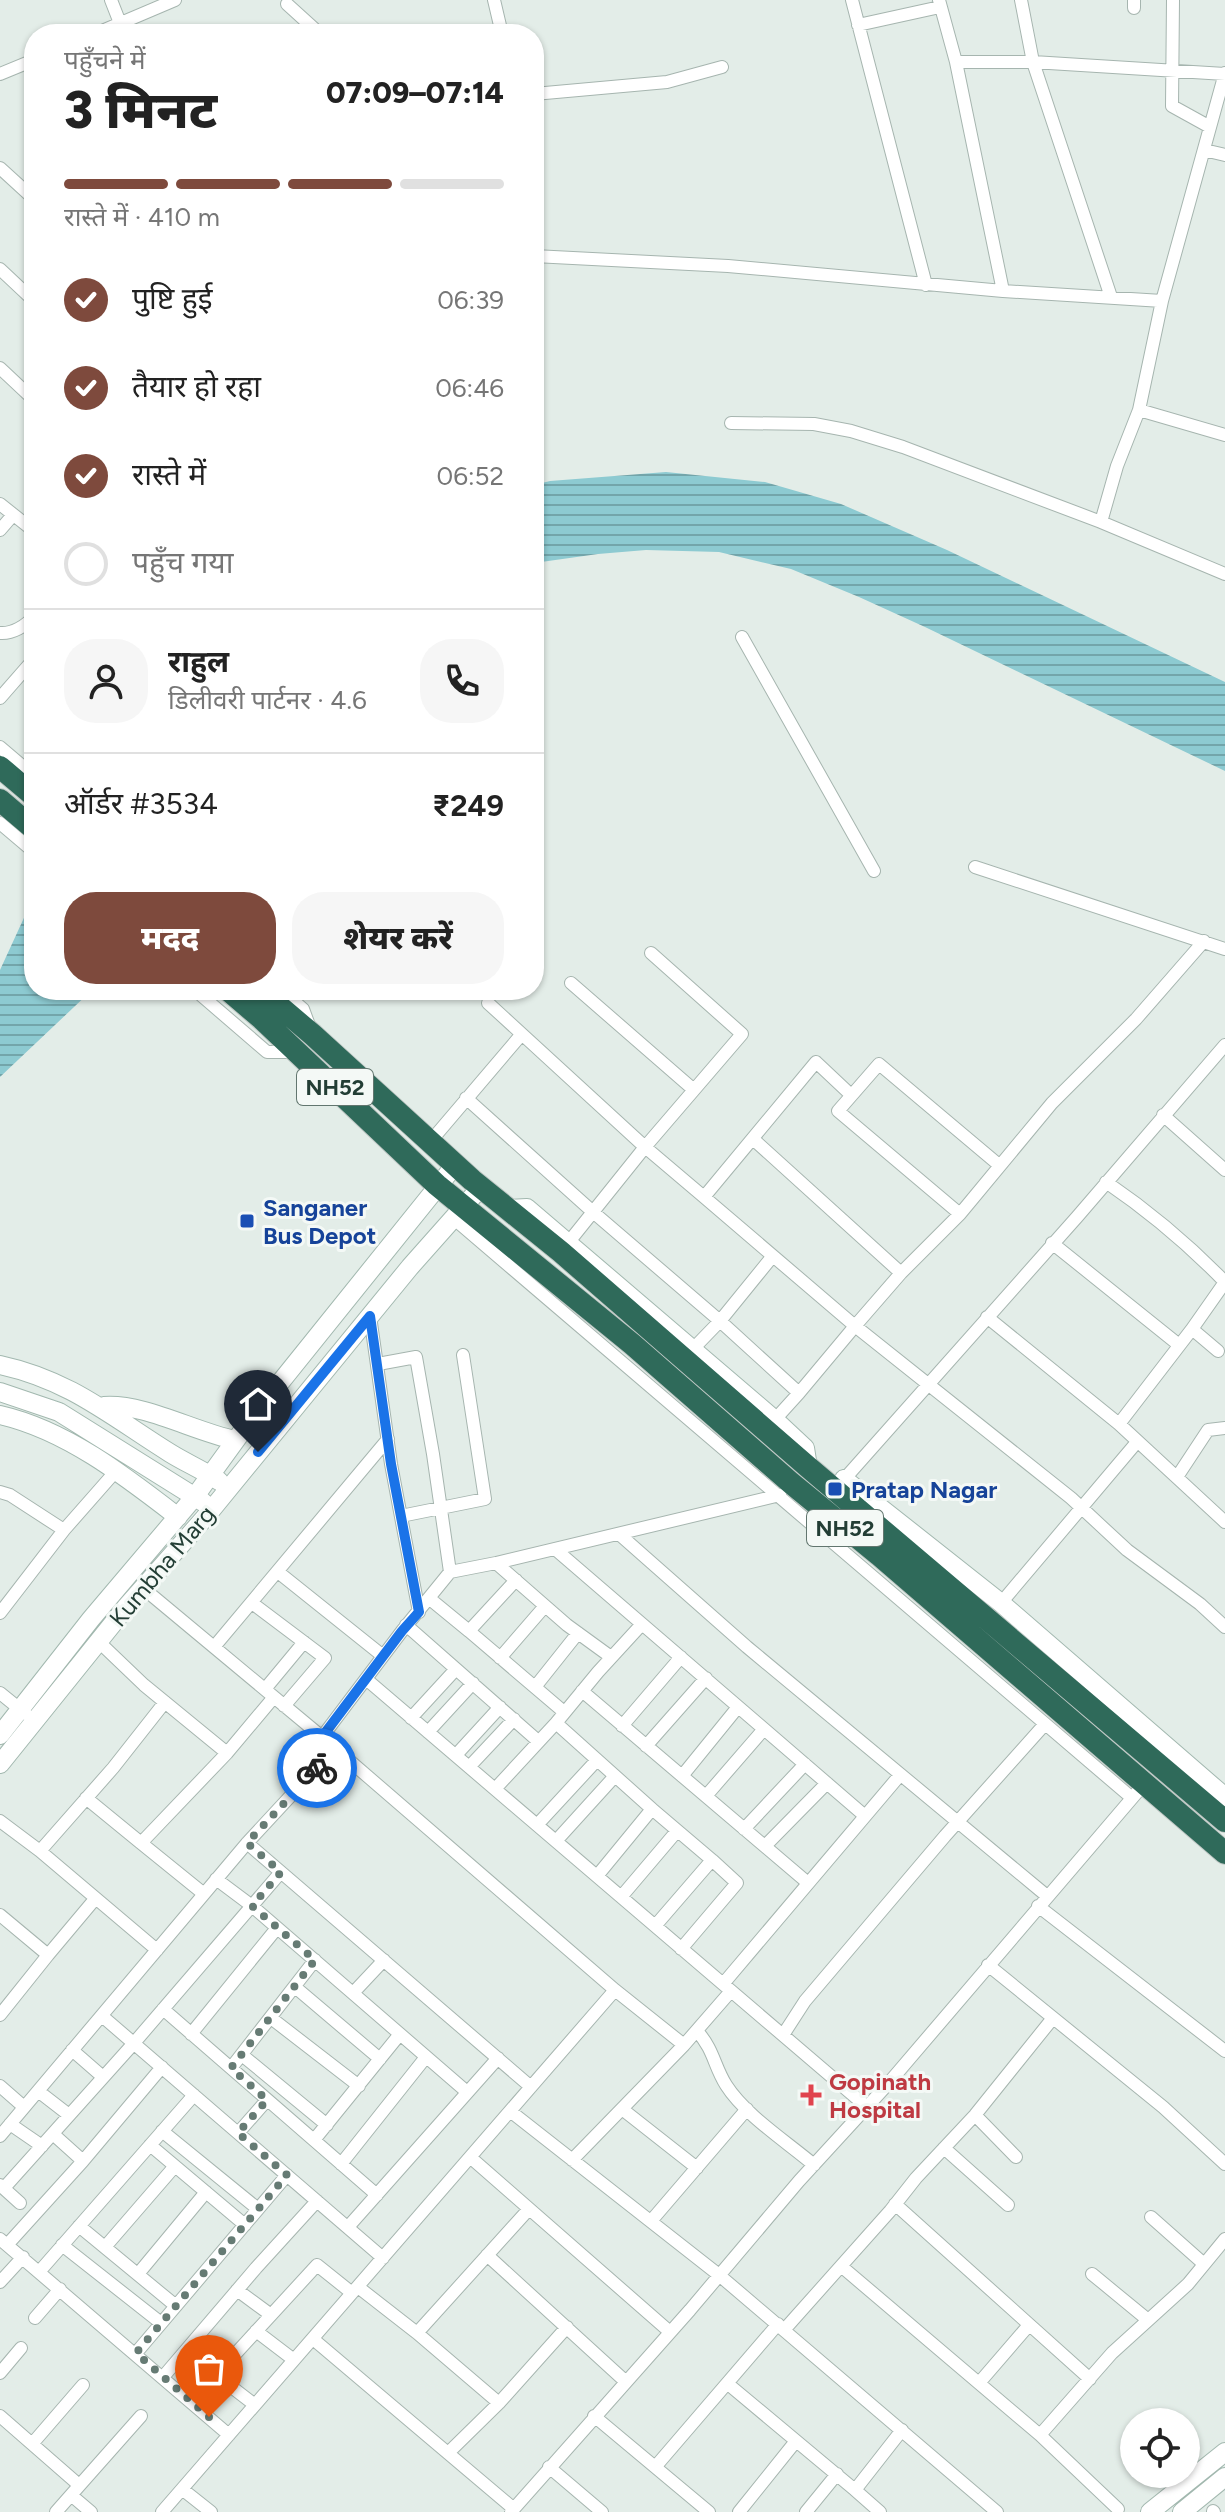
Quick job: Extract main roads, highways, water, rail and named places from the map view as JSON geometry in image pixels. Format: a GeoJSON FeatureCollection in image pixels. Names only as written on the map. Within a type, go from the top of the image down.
{"type":"FeatureCollection","features":[{"type":"Feature","properties":{"kind":"highway"},"geometry":{"type":"LineString","coordinates":[[0,767],[24,787]]}},
{"type":"Feature","properties":{"kind":"highway"},"geometry":{"type":"LineString","coordinates":[[0,800],[24,820]]}},
{"type":"Feature","properties":{"kind":"highway","name":"NH52"},"geometry":{"type":"LineString","coordinates":[[239,1000],[437,1185],[458,1212],[632,1344],[785,1490],[1138,1790],[1225,1853]]}},
{"type":"Feature","properties":{"kind":"highway","name":"NH52"},"geometry":{"type":"LineString","coordinates":[[272,1000],[455,1165],[508,1209],[565,1248],[770,1426],[808,1467],[840,1484],[1225,1821]]}},
{"type":"Feature","properties":{"kind":"water"},"geometry":{"type":"Polygon","coordinates":[[[666,472],[765,482],[841,504],[947,550],[1225,682],[1225,771],[925,627],[791,569],[719,552],[646,550],[544,562],[544,482],[666,472]]]}},
{"type":"Feature","properties":{"kind":"water"},"geometry":{"type":"Polygon","coordinates":[[[24,918],[24,1000],[81,1000],[0,1077],[0,970],[24,918]]]}},
{"type":"Feature","properties":{"kind":"place","name":"Sanganer Bus Depot"},"geometry":{"type":"Point","coordinates":[247,1221]}},
{"type":"Feature","properties":{"kind":"place","name":"Pratap Nagar"},"geometry":{"type":"Point","coordinates":[835,1489]}},
{"type":"Feature","properties":{"kind":"place","name":"Gopinath Hospital"},"geometry":{"type":"Point","coordinates":[811,2095]}}]}
